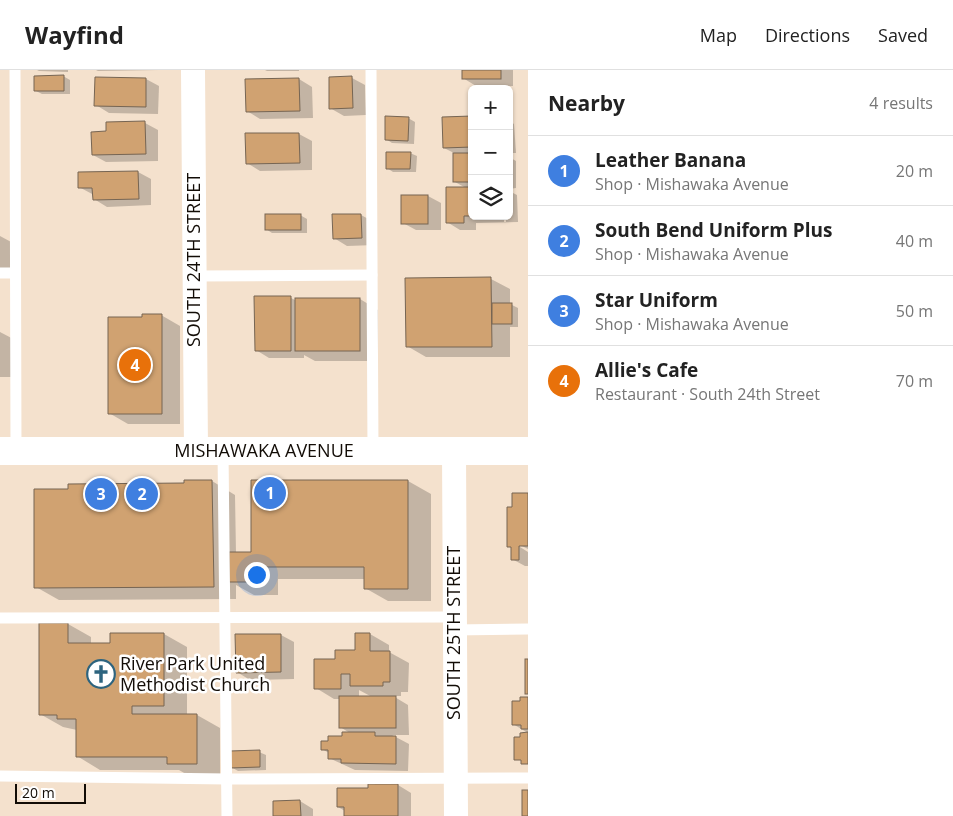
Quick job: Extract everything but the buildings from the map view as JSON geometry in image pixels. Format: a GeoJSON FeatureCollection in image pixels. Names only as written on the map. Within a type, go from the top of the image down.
{"type":"FeatureCollection","features":[{"type":"Feature","properties":{"kind":"main road","name":"MISHAWAKA AVENUE"},"geometry":{"type":"LineString","coordinates":[[8,451],[528,451]]}},
{"type":"Feature","properties":{"kind":"street","name":"SOUTH 24TH STREET"},"geometry":{"type":"LineString","coordinates":[[193,70],[196,451]]}},
{"type":"Feature","properties":{"kind":"street","name":"SOUTH 25TH STREET"},"geometry":{"type":"LineString","coordinates":[[454,451],[453,624],[456,816]]}},
{"type":"Feature","properties":{"kind":"lane"},"geometry":{"type":"LineString","coordinates":[[8,451],[14,273],[15,70]]}},
{"type":"Feature","properties":{"kind":"lane"},"geometry":{"type":"LineString","coordinates":[[371,70],[373,451]]}},
{"type":"Feature","properties":{"kind":"lane"},"geometry":{"type":"LineString","coordinates":[[0,273],[14,273]]}},
{"type":"Feature","properties":{"kind":"lane"},"geometry":{"type":"LineString","coordinates":[[194,276],[372,275]]}},
{"type":"Feature","properties":{"kind":"lane"},"geometry":{"type":"LineString","coordinates":[[223,451],[226,618],[226,816]]}},
{"type":"Feature","properties":{"kind":"lane"},"geometry":{"type":"LineString","coordinates":[[0,618],[226,618],[453,624],[528,629]]}},
{"type":"Feature","properties":{"kind":"lane"},"geometry":{"type":"LineString","coordinates":[[0,776],[226,779],[528,778]]}},
{"type":"Feature","properties":{"kind":"place","name":"Allie's Cafe"},"geometry":{"type":"Point","coordinates":[135,365]}},
{"type":"Feature","properties":{"kind":"place","name":"Leather Banana"},"geometry":{"type":"Point","coordinates":[270,493]}},
{"type":"Feature","properties":{"kind":"place","name":"Star Uniform"},"geometry":{"type":"Point","coordinates":[101,494]}},
{"type":"Feature","properties":{"kind":"place","name":"South Bend Uniform Plus"},"geometry":{"type":"Point","coordinates":[142,494]}},
{"type":"Feature","properties":{"kind":"place","name":"River Park United Methodist Church"},"geometry":{"type":"Point","coordinates":[101,674]}}]}
